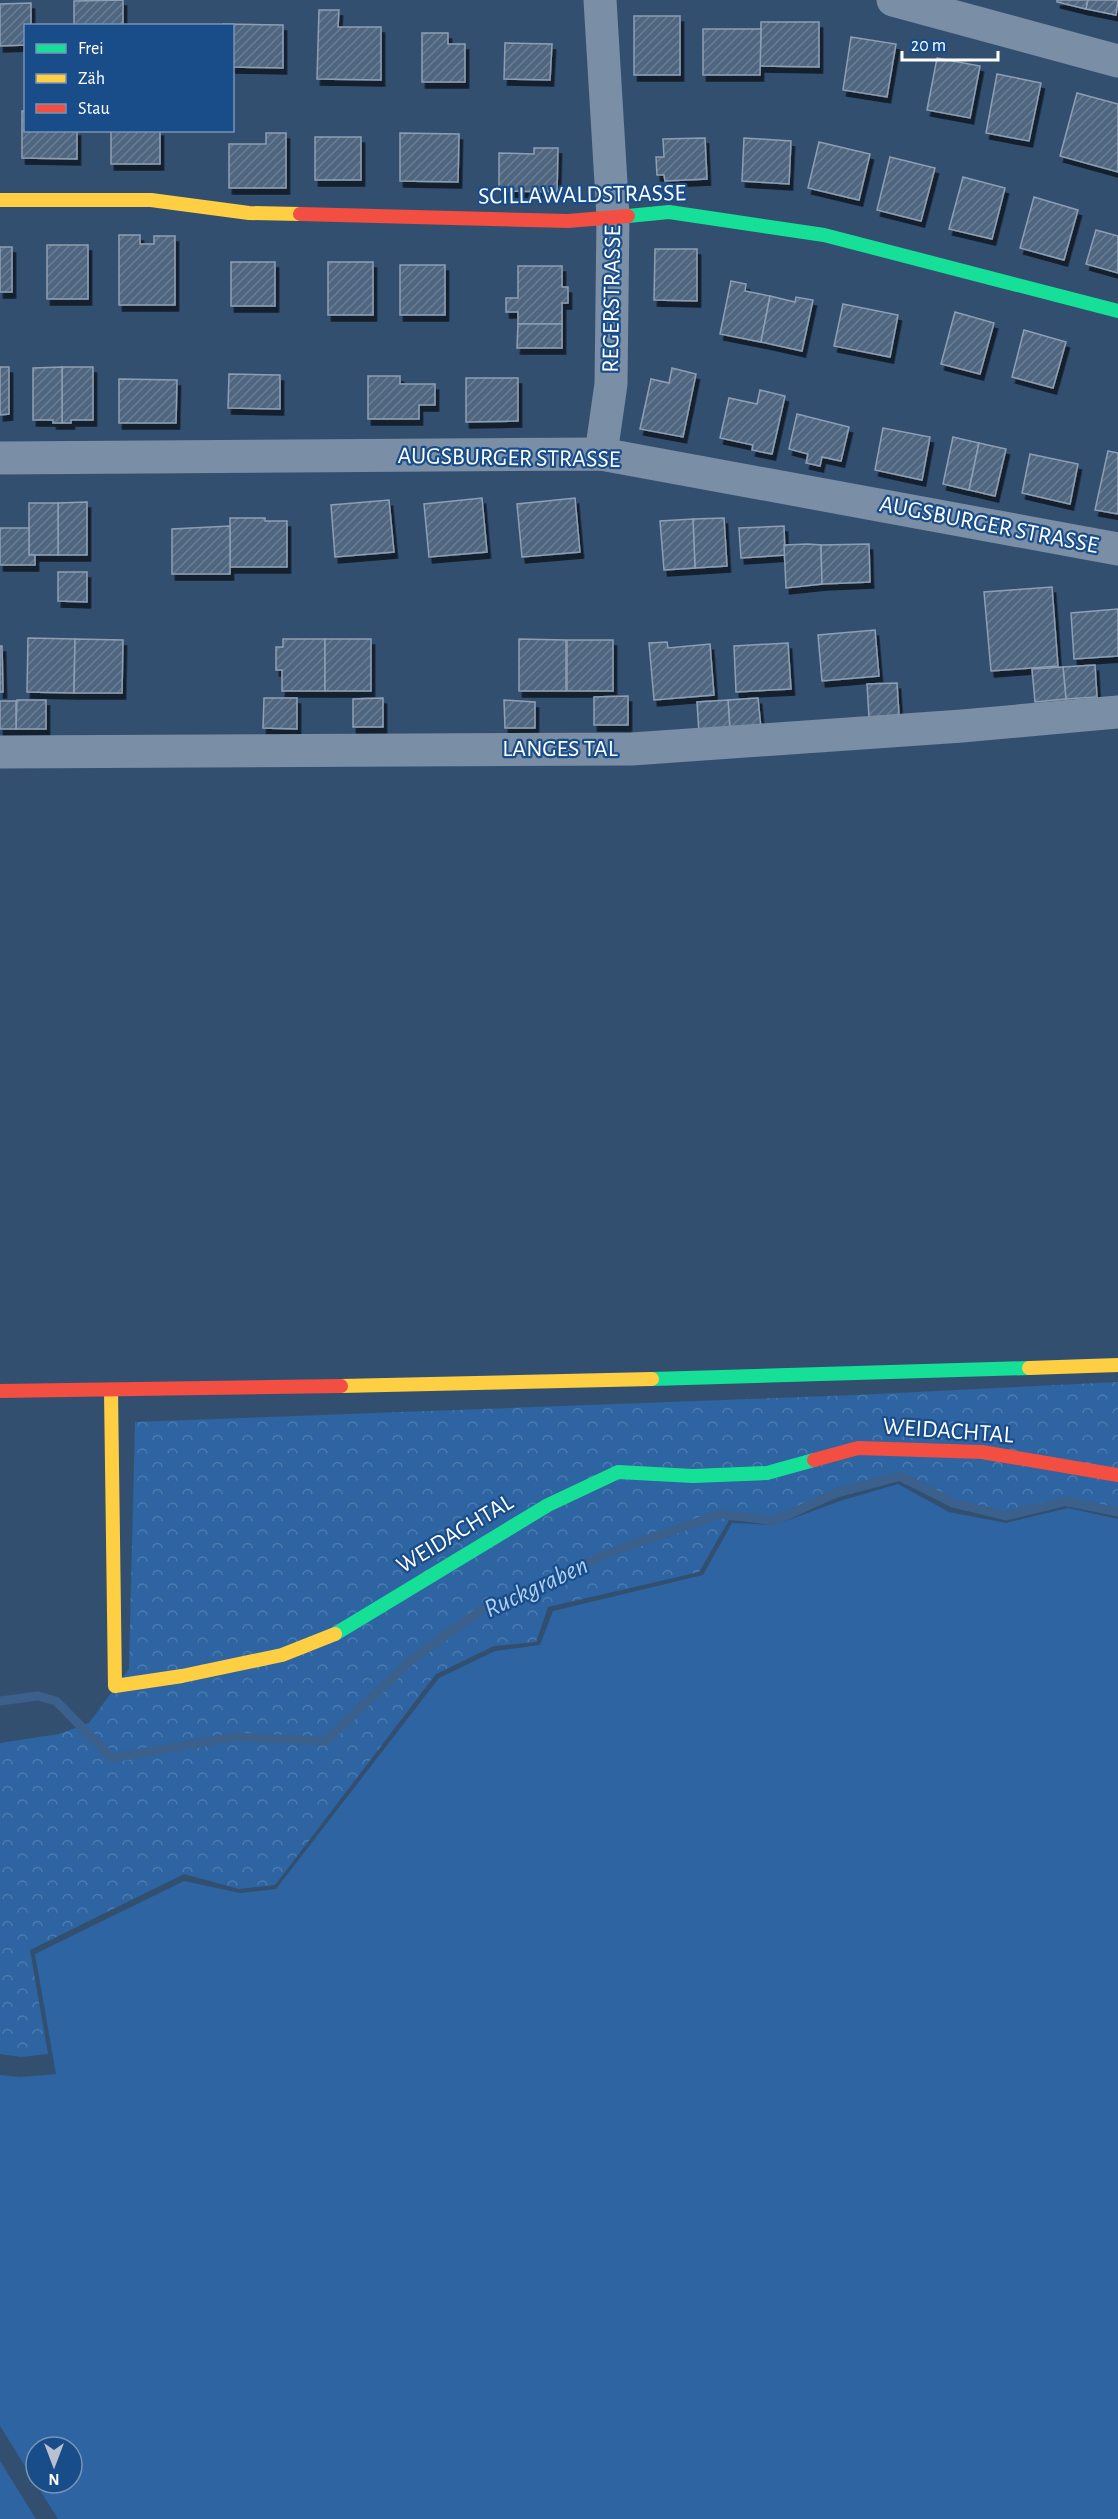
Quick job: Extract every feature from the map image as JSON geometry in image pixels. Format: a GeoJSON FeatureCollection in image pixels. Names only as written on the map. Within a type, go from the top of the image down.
{"type":"FeatureCollection","features":[{"type":"Feature","properties":{"kind":"street","name":"REGERSTRASSE"},"geometry":{"type":"LineString","coordinates":[[600,0],[613,216],[611,384],[601,454]]}},
{"type":"Feature","properties":{"kind":"street"},"geometry":{"type":"LineString","coordinates":[[893,0],[1118,60]]}},
{"type":"Feature","properties":{"kind":"street","name":"SCILLAWALDSTRASSE"},"geometry":{"type":"LineString","coordinates":[[0,200],[151,200],[249,213],[568,221],[669,212],[824,235],[1118,311]]}},
{"type":"Feature","properties":{"kind":"street","name":"AUGSBURGER STRASSE"},"geometry":{"type":"LineString","coordinates":[[0,458],[601,454],[1118,549]]}},
{"type":"Feature","properties":{"kind":"street","name":"LANGES TAL"},"geometry":{"type":"LineString","coordinates":[[0,752],[632,749],[962,726],[1118,712]]}},
{"type":"Feature","properties":{"kind":"street"},"geometry":{"type":"LineString","coordinates":[[0,1391],[111,1391],[856,1375],[1118,1365]]}},
{"type":"Feature","properties":{"kind":"street","name":"WEIDACHTAL"},"geometry":{"type":"LineString","coordinates":[[111,1391],[115,1686],[182,1676],[282,1655],[332,1636],[548,1505],[618,1472],[693,1476],[767,1473],[858,1448],[982,1452],[1118,1474]]}},
{"type":"Feature","properties":{"kind":"green space"},"geometry":{"type":"Polygon","coordinates":[[[1118,1382],[1118,1516],[1066,1506],[1006,1520],[952,1507],[899,1481],[839,1497],[775,1522],[729,1520],[699,1572],[548,1607],[536,1642],[494,1646],[436,1674],[275,1885],[239,1889],[184,1874],[30,1950],[48,2054],[21,2057],[0,2054],[0,1743],[59,1734],[89,1723],[129,1669],[135,1422],[856,1395],[1118,1382]]]}},
{"type":"Feature","properties":{"kind":"green space"},"geometry":{"type":"Polygon","coordinates":[[[898,1484],[949,1512],[1006,1523],[1068,1508],[1118,1519],[1118,2519],[58,2519],[43,2495],[84,2495],[84,2435],[24,2435],[24,2464],[0,2426],[0,2075],[20,2077],[56,2074],[35,1954],[184,1881],[240,1893],[276,1889],[439,1678],[495,1651],[540,1645],[553,1611],[703,1575],[732,1523],[775,1525],[840,1501],[898,1484]]]}},
{"type":"Feature","properties":{"kind":"green space"},"geometry":{"type":"Polygon","coordinates":[[[0,2461],[36,2519],[0,2519],[0,2461]]]}},
{"type":"Feature","properties":{"kind":"building"},"geometry":{"type":"Polygon","coordinates":[[[123,0],[123,24],[74,24],[74,1],[123,0]]]}},
{"type":"Feature","properties":{"kind":"building"},"geometry":{"type":"Polygon","coordinates":[[[1057,0],[1088,0],[1086,9],[1057,2],[1057,0]]]}},
{"type":"Feature","properties":{"kind":"building"},"geometry":{"type":"Polygon","coordinates":[[[1088,0],[1118,0],[1116,15],[1086,9],[1088,0]]]}},
{"type":"Feature","properties":{"kind":"building"},"geometry":{"type":"Polygon","coordinates":[[[31,3],[31,24],[24,24],[24,45],[0,46],[0,4],[31,3]]]}},
{"type":"Feature","properties":{"kind":"building"},"geometry":{"type":"Polygon","coordinates":[[[319,10],[339,10],[338,27],[381,27],[381,80],[317,79],[319,10]]]}},
{"type":"Feature","properties":{"kind":"building"},"geometry":{"type":"Polygon","coordinates":[[[634,16],[680,16],[680,75],[634,75],[634,16]]]}},
{"type":"Feature","properties":{"kind":"building"},"geometry":{"type":"Polygon","coordinates":[[[761,22],[819,22],[819,67],[760,66],[761,22]]]}},
{"type":"Feature","properties":{"kind":"building"},"geometry":{"type":"Polygon","coordinates":[[[234,24],[283,25],[283,68],[234,67],[234,24]]]}},
{"type":"Feature","properties":{"kind":"building"},"geometry":{"type":"Polygon","coordinates":[[[703,29],[761,29],[760,75],[703,75],[703,29]]]}},
{"type":"Feature","properties":{"kind":"building"},"geometry":{"type":"Polygon","coordinates":[[[422,33],[448,33],[448,44],[465,44],[465,82],[422,82],[422,33]]]}},
{"type":"Feature","properties":{"kind":"building"},"geometry":{"type":"Polygon","coordinates":[[[851,37],[896,44],[887,97],[843,90],[851,37]]]}},
{"type":"Feature","properties":{"kind":"building"},"geometry":{"type":"Polygon","coordinates":[[[505,43],[552,44],[550,80],[504,79],[505,43]]]}},
{"type":"Feature","properties":{"kind":"building"},"geometry":{"type":"Polygon","coordinates":[[[937,58],[980,66],[970,118],[927,110],[937,58]]]}},
{"type":"Feature","properties":{"kind":"building"},"geometry":{"type":"Polygon","coordinates":[[[997,74],[1041,83],[1029,141],[986,133],[997,74]]]}},
{"type":"Feature","properties":{"kind":"building"},"geometry":{"type":"Polygon","coordinates":[[[1077,93],[1118,104],[1118,172],[1060,156],[1077,93]]]}},
{"type":"Feature","properties":{"kind":"building"},"geometry":{"type":"Polygon","coordinates":[[[22,111],[24,111],[24,132],[77,132],[77,159],[22,158],[22,111]]]}},
{"type":"Feature","properties":{"kind":"building"},"geometry":{"type":"Polygon","coordinates":[[[111,132],[160,132],[160,164],[111,164],[111,132]]]}},
{"type":"Feature","properties":{"kind":"building"},"geometry":{"type":"Polygon","coordinates":[[[266,133],[286,133],[286,188],[229,188],[229,144],[266,144],[266,133]]]}},
{"type":"Feature","properties":{"kind":"building"},"geometry":{"type":"Polygon","coordinates":[[[400,133],[459,134],[458,182],[400,181],[400,133]]]}},
{"type":"Feature","properties":{"kind":"building"},"geometry":{"type":"Polygon","coordinates":[[[315,137],[361,137],[361,180],[315,180],[315,137]]]}},
{"type":"Feature","properties":{"kind":"building"},"geometry":{"type":"Polygon","coordinates":[[[705,138],[707,179],[665,181],[664,175],[657,175],[656,157],[664,157],[663,139],[705,138]]]}},
{"type":"Feature","properties":{"kind":"building"},"geometry":{"type":"Polygon","coordinates":[[[744,138],[791,141],[789,184],[742,181],[744,138]]]}},
{"type":"Feature","properties":{"kind":"building"},"geometry":{"type":"Polygon","coordinates":[[[819,142],[870,154],[859,200],[808,188],[819,142]]]}},
{"type":"Feature","properties":{"kind":"building"},"geometry":{"type":"Polygon","coordinates":[[[534,148],[558,148],[557,192],[499,191],[499,153],[534,154],[534,148]]]}},
{"type":"Feature","properties":{"kind":"building"},"geometry":{"type":"Polygon","coordinates":[[[890,157],[935,168],[921,221],[877,210],[890,157]]]}},
{"type":"Feature","properties":{"kind":"building"},"geometry":{"type":"Polygon","coordinates":[[[963,177],[1005,188],[992,239],[949,229],[963,177]]]}},
{"type":"Feature","properties":{"kind":"building"},"geometry":{"type":"Polygon","coordinates":[[[1034,197],[1078,210],[1064,260],[1020,248],[1034,197]]]}},
{"type":"Feature","properties":{"kind":"building"},"geometry":{"type":"Polygon","coordinates":[[[1096,230],[1118,236],[1118,273],[1086,264],[1096,230]]]}},
{"type":"Feature","properties":{"kind":"building"},"geometry":{"type":"Polygon","coordinates":[[[119,235],[140,235],[140,244],[154,244],[154,236],[175,236],[175,305],[119,305],[119,235]]]}},
{"type":"Feature","properties":{"kind":"building"},"geometry":{"type":"Polygon","coordinates":[[[47,245],[88,245],[88,299],[47,299],[47,245]]]}},
{"type":"Feature","properties":{"kind":"building"},"geometry":{"type":"Polygon","coordinates":[[[0,247],[12,247],[12,292],[0,292],[0,247]]]}},
{"type":"Feature","properties":{"kind":"building"},"geometry":{"type":"Polygon","coordinates":[[[655,249],[697,249],[697,301],[654,300],[655,249]]]}},
{"type":"Feature","properties":{"kind":"building"},"geometry":{"type":"Polygon","coordinates":[[[231,262],[275,262],[275,306],[231,306],[231,262]]]}},
{"type":"Feature","properties":{"kind":"building"},"geometry":{"type":"Polygon","coordinates":[[[328,262],[373,262],[373,315],[328,315],[328,262]]]}},
{"type":"Feature","properties":{"kind":"building"},"geometry":{"type":"Polygon","coordinates":[[[400,265],[445,265],[445,315],[400,315],[400,265]]]}},
{"type":"Feature","properties":{"kind":"building"},"geometry":{"type":"Polygon","coordinates":[[[518,266],[562,266],[562,287],[568,287],[568,303],[562,303],[562,324],[518,324],[518,312],[506,312],[506,298],[518,298],[518,266]]]}},
{"type":"Feature","properties":{"kind":"building"},"geometry":{"type":"Polygon","coordinates":[[[731,281],[746,284],[745,291],[770,296],[761,342],[720,334],[731,281]]]}},
{"type":"Feature","properties":{"kind":"building"},"geometry":{"type":"Polygon","coordinates":[[[770,296],[795,302],[796,297],[813,300],[802,351],[761,342],[770,296]]]}},
{"type":"Feature","properties":{"kind":"building"},"geometry":{"type":"Polygon","coordinates":[[[843,304],[898,315],[890,357],[834,346],[843,304]]]}},
{"type":"Feature","properties":{"kind":"building"},"geometry":{"type":"Polygon","coordinates":[[[955,312],[994,323],[980,374],[941,364],[955,312]]]}},
{"type":"Feature","properties":{"kind":"building"},"geometry":{"type":"Polygon","coordinates":[[[518,324],[562,324],[562,348],[517,348],[518,324]]]}},
{"type":"Feature","properties":{"kind":"building"},"geometry":{"type":"Polygon","coordinates":[[[1024,330],[1066,342],[1053,388],[1012,377],[1024,330]]]}},
{"type":"Feature","properties":{"kind":"building"},"geometry":{"type":"Polygon","coordinates":[[[0,367],[9,367],[9,414],[0,415],[0,367]]]}},
{"type":"Feature","properties":{"kind":"building"},"geometry":{"type":"Polygon","coordinates":[[[62,367],[93,367],[93,420],[71,420],[71,423],[62,423],[62,367]]]}},
{"type":"Feature","properties":{"kind":"building"},"geometry":{"type":"Polygon","coordinates":[[[62,367],[62,423],[53,423],[53,420],[33,420],[33,368],[62,367]]]}},
{"type":"Feature","properties":{"kind":"building"},"geometry":{"type":"Polygon","coordinates":[[[672,368],[696,374],[683,437],[640,429],[651,379],[669,383],[672,368]]]}},
{"type":"Feature","properties":{"kind":"building"},"geometry":{"type":"Polygon","coordinates":[[[229,374],[280,375],[280,409],[228,408],[229,374]]]}},
{"type":"Feature","properties":{"kind":"building"},"geometry":{"type":"Polygon","coordinates":[[[368,376],[400,376],[400,384],[435,384],[435,405],[419,405],[419,419],[368,419],[368,376]]]}},
{"type":"Feature","properties":{"kind":"building"},"geometry":{"type":"Polygon","coordinates":[[[466,378],[518,378],[518,421],[466,422],[466,378]]]}},
{"type":"Feature","properties":{"kind":"building"},"geometry":{"type":"Polygon","coordinates":[[[119,379],[177,380],[176,423],[119,423],[119,379]]]}},
{"type":"Feature","properties":{"kind":"building"},"geometry":{"type":"Polygon","coordinates":[[[760,390],[785,396],[772,454],[752,450],[753,445],[720,438],[729,398],[757,404],[760,390]]]}},
{"type":"Feature","properties":{"kind":"building"},"geometry":{"type":"Polygon","coordinates":[[[797,414],[849,427],[841,461],[822,457],[820,466],[806,463],[808,454],[789,449],[797,414]]]}},
{"type":"Feature","properties":{"kind":"building"},"geometry":{"type":"Polygon","coordinates":[[[883,428],[930,437],[922,480],[875,470],[883,428]]]}},
{"type":"Feature","properties":{"kind":"building"},"geometry":{"type":"Polygon","coordinates":[[[953,437],[979,443],[969,490],[943,484],[953,437]]]}},
{"type":"Feature","properties":{"kind":"building"},"geometry":{"type":"Polygon","coordinates":[[[979,443],[1006,449],[995,496],[969,490],[979,443]]]}},
{"type":"Feature","properties":{"kind":"building"},"geometry":{"type":"Polygon","coordinates":[[[1108,451],[1118,453],[1118,514],[1095,510],[1108,451]]]}},
{"type":"Feature","properties":{"kind":"building"},"geometry":{"type":"Polygon","coordinates":[[[1030,454],[1078,464],[1070,504],[1022,493],[1030,454]]]}},
{"type":"Feature","properties":{"kind":"building"},"geometry":{"type":"Polygon","coordinates":[[[482,498],[487,552],[429,557],[424,504],[482,498]]]}},
{"type":"Feature","properties":{"kind":"building"},"geometry":{"type":"Polygon","coordinates":[[[575,498],[580,552],[522,557],[517,504],[575,498]]]}},
{"type":"Feature","properties":{"kind":"building"},"geometry":{"type":"Polygon","coordinates":[[[389,500],[394,552],[335,557],[331,505],[389,500]]]}},
{"type":"Feature","properties":{"kind":"building"},"geometry":{"type":"Polygon","coordinates":[[[87,502],[87,555],[58,555],[58,503],[87,502]]]}},
{"type":"Feature","properties":{"kind":"building"},"geometry":{"type":"Polygon","coordinates":[[[29,503],[58,503],[58,555],[29,555],[29,503]]]}},
{"type":"Feature","properties":{"kind":"building"},"geometry":{"type":"Polygon","coordinates":[[[230,518],[265,518],[265,521],[287,521],[287,567],[230,567],[230,518]]]}},
{"type":"Feature","properties":{"kind":"building"},"geometry":{"type":"Polygon","coordinates":[[[724,518],[727,566],[695,568],[693,519],[724,518]]]}},
{"type":"Feature","properties":{"kind":"building"},"geometry":{"type":"Polygon","coordinates":[[[693,519],[695,568],[664,570],[660,521],[693,519]]]}},
{"type":"Feature","properties":{"kind":"building"},"geometry":{"type":"Polygon","coordinates":[[[230,526],[230,574],[172,574],[172,529],[230,526]]]}},
{"type":"Feature","properties":{"kind":"building"},"geometry":{"type":"Polygon","coordinates":[[[784,526],[785,555],[741,558],[739,528],[784,526]]]}},
{"type":"Feature","properties":{"kind":"building"},"geometry":{"type":"Polygon","coordinates":[[[0,528],[29,528],[29,555],[35,555],[35,565],[0,565],[0,528]]]}},
{"type":"Feature","properties":{"kind":"building"},"geometry":{"type":"Polygon","coordinates":[[[869,544],[870,582],[822,584],[821,545],[869,544]]]}},
{"type":"Feature","properties":{"kind":"building"},"geometry":{"type":"Polygon","coordinates":[[[784,545],[821,545],[822,584],[786,588],[784,545]]]}},
{"type":"Feature","properties":{"kind":"building"},"geometry":{"type":"Polygon","coordinates":[[[58,572],[87,572],[87,602],[58,601],[58,572]]]}},
{"type":"Feature","properties":{"kind":"building"},"geometry":{"type":"Polygon","coordinates":[[[1052,587],[1058,666],[991,671],[984,592],[1052,587]]]}},
{"type":"Feature","properties":{"kind":"building"},"geometry":{"type":"Polygon","coordinates":[[[1118,609],[1118,656],[1074,659],[1071,613],[1118,609]]]}},
{"type":"Feature","properties":{"kind":"building"},"geometry":{"type":"Polygon","coordinates":[[[875,630],[879,676],[822,681],[818,635],[875,630]]]}},
{"type":"Feature","properties":{"kind":"building"},"geometry":{"type":"Polygon","coordinates":[[[28,638],[75,639],[74,693],[27,692],[28,638]]]}},
{"type":"Feature","properties":{"kind":"building"},"geometry":{"type":"Polygon","coordinates":[[[75,639],[123,640],[122,693],[74,693],[75,639]]]}},
{"type":"Feature","properties":{"kind":"building"},"geometry":{"type":"Polygon","coordinates":[[[283,639],[325,639],[325,691],[282,691],[282,670],[276,670],[276,647],[283,647],[283,639]]]}},
{"type":"Feature","properties":{"kind":"building"},"geometry":{"type":"Polygon","coordinates":[[[325,639],[371,639],[371,691],[325,691],[325,639]]]}},
{"type":"Feature","properties":{"kind":"building"},"geometry":{"type":"Polygon","coordinates":[[[519,639],[566,640],[566,691],[519,691],[519,639]]]}},
{"type":"Feature","properties":{"kind":"building"},"geometry":{"type":"Polygon","coordinates":[[[567,640],[613,640],[613,691],[567,691],[567,640]]]}},
{"type":"Feature","properties":{"kind":"building"},"geometry":{"type":"Polygon","coordinates":[[[667,642],[668,648],[710,644],[714,695],[654,700],[649,643],[667,642]]]}},
{"type":"Feature","properties":{"kind":"building"},"geometry":{"type":"Polygon","coordinates":[[[788,643],[791,689],[736,692],[734,646],[788,643]]]}},
{"type":"Feature","properties":{"kind":"building"},"geometry":{"type":"Polygon","coordinates":[[[0,646],[2,646],[3,692],[0,692],[0,646]]]}},
{"type":"Feature","properties":{"kind":"building"},"geometry":{"type":"Polygon","coordinates":[[[1095,665],[1097,697],[1066,699],[1063,667],[1095,665]]]}},
{"type":"Feature","properties":{"kind":"building"},"geometry":{"type":"Polygon","coordinates":[[[1063,667],[1066,699],[1035,702],[1032,669],[1063,667]]]}},
{"type":"Feature","properties":{"kind":"building"},"geometry":{"type":"Polygon","coordinates":[[[897,683],[899,715],[869,717],[867,684],[897,683]]]}},
{"type":"Feature","properties":{"kind":"building"},"geometry":{"type":"Polygon","coordinates":[[[628,696],[628,725],[594,725],[594,697],[628,696]]]}},
{"type":"Feature","properties":{"kind":"building"},"geometry":{"type":"Polygon","coordinates":[[[264,698],[297,698],[297,729],[263,728],[264,698]]]}},
{"type":"Feature","properties":{"kind":"building"},"geometry":{"type":"Polygon","coordinates":[[[383,698],[383,727],[353,727],[353,699],[383,698]]]}},
{"type":"Feature","properties":{"kind":"building"},"geometry":{"type":"Polygon","coordinates":[[[758,698],[761,728],[730,730],[728,700],[758,698]]]}},
{"type":"Feature","properties":{"kind":"building"},"geometry":{"type":"Polygon","coordinates":[[[17,700],[46,700],[46,729],[16,729],[17,700]]]}},
{"type":"Feature","properties":{"kind":"building"},"geometry":{"type":"Polygon","coordinates":[[[504,700],[535,702],[535,728],[505,728],[504,700]]]}},
{"type":"Feature","properties":{"kind":"building"},"geometry":{"type":"Polygon","coordinates":[[[728,700],[730,730],[699,733],[697,702],[728,700]]]}},
{"type":"Feature","properties":{"kind":"building"},"geometry":{"type":"Polygon","coordinates":[[[0,701],[16,701],[16,729],[0,729],[0,701]]]}},
{"type":"Feature","properties":{"kind":"waterway","name":"Ruckgraben"},"geometry":{"type":"LineString","coordinates":[[0,1701],[38,1696],[56,1701],[112,1758],[235,1737],[326,1741],[411,1660],[483,1609],[619,1549],[721,1514],[775,1521],[836,1493],[900,1476],[953,1503],[1006,1516],[1066,1501],[1118,1512]]}},
{"type":"Feature","properties":{"kind":"traffic: fast"},"geometry":{"type":"LineString","coordinates":[[628,216],[669,212],[824,235],[1118,311]]}},
{"type":"Feature","properties":{"kind":"traffic: fast"},"geometry":{"type":"LineString","coordinates":[[652,1379],[1029,1368]]}},
{"type":"Feature","properties":{"kind":"traffic: fast"},"geometry":{"type":"LineString","coordinates":[[335,1634],[548,1505],[618,1472],[693,1476],[767,1473],[814,1460]]}},
{"type":"Feature","properties":{"kind":"traffic: slow"},"geometry":{"type":"LineString","coordinates":[[0,200],[151,200],[249,213],[300,214]]}},
{"type":"Feature","properties":{"kind":"traffic: slow"},"geometry":{"type":"LineString","coordinates":[[1029,1368],[1118,1365]]}},
{"type":"Feature","properties":{"kind":"traffic: slow"},"geometry":{"type":"LineString","coordinates":[[341,1386],[652,1379]]}},
{"type":"Feature","properties":{"kind":"traffic: slow"},"geometry":{"type":"LineString","coordinates":[[111,1391],[115,1686],[182,1676],[282,1655],[335,1634]]}},
{"type":"Feature","properties":{"kind":"traffic: jam"},"geometry":{"type":"LineString","coordinates":[[300,214],[568,221],[628,216]]}},
{"type":"Feature","properties":{"kind":"traffic: jam"},"geometry":{"type":"LineString","coordinates":[[0,1391],[341,1386]]}},
{"type":"Feature","properties":{"kind":"traffic: jam"},"geometry":{"type":"LineString","coordinates":[[814,1460],[858,1448],[982,1452],[1118,1475]]}}]}
